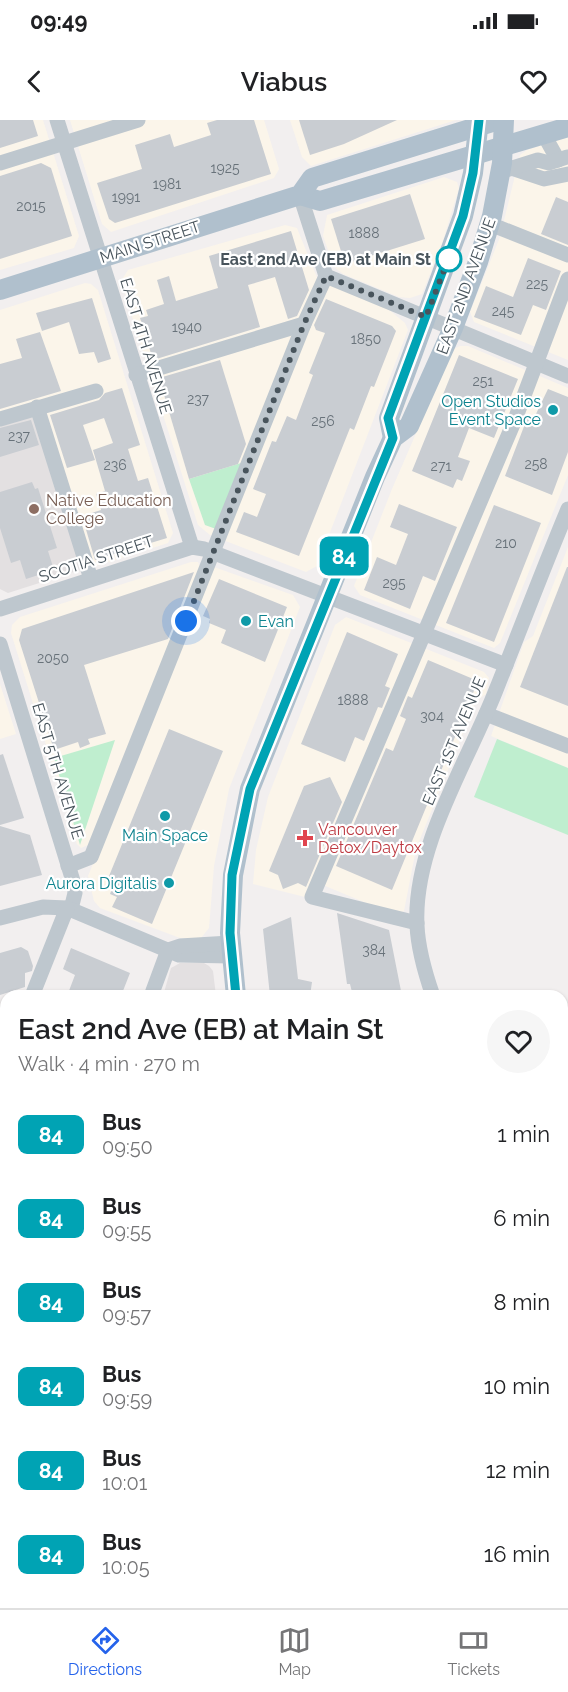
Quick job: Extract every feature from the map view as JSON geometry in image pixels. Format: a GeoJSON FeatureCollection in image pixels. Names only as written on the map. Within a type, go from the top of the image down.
{"type":"FeatureCollection","features":[{"type":"Feature","properties":{"kind":"main road","name":"MAIN STREET"},"geometry":{"type":"LineString","coordinates":[[300,195],[312,178],[478,123],[499,120]]}},
{"type":"Feature","properties":{"kind":"main road","name":"EAST 2ND AVENUE"},"geometry":{"type":"LineString","coordinates":[[235,990],[231,950],[232,875],[250,789],[393,438],[409,426],[453,328],[490,224],[506,170],[502,147],[504,120]]}},
{"type":"Feature","properties":{"kind":"main road","name":"EAST 2ND AVENUE"},"geometry":{"type":"LineString","coordinates":[[393,438],[388,418],[460,225],[475,154],[478,123]]}},
{"type":"Feature","properties":{"kind":"main road","name":"MAIN STREET"},"geometry":{"type":"LineString","coordinates":[[0,290],[300,195],[320,201],[568,127]]}},
{"type":"Feature","properties":{"kind":"street","name":"EAST 4TH AVENUE"},"geometry":{"type":"LineString","coordinates":[[57,120],[192,547]]}},
{"type":"Feature","properties":{"kind":"street"},"geometry":{"type":"LineString","coordinates":[[0,163],[138,120]]}},
{"type":"Feature","properties":{"kind":"street"},"geometry":{"type":"LineString","coordinates":[[506,170],[538,160],[549,163],[564,161],[544,135]]}},
{"type":"Feature","properties":{"kind":"street"},"geometry":{"type":"LineString","coordinates":[[506,170],[544,179],[568,174]]}},
{"type":"Feature","properties":{"kind":"street"},"geometry":{"type":"LineString","coordinates":[[68,866],[91,857],[304,324],[326,276],[300,195]]}},
{"type":"Feature","properties":{"kind":"street"},"geometry":{"type":"LineString","coordinates":[[490,224],[568,255]]}},
{"type":"Feature","properties":{"kind":"street"},"geometry":{"type":"LineString","coordinates":[[326,276],[568,376]]}},
{"type":"Feature","properties":{"kind":"street"},"geometry":{"type":"LineString","coordinates":[[417,923],[312,897],[514,422],[568,279]]}},
{"type":"Feature","properties":{"kind":"street"},"geometry":{"type":"LineString","coordinates":[[136,375],[304,324]]}},
{"type":"Feature","properties":{"kind":"street"},"geometry":{"type":"LineString","coordinates":[[0,419],[96,391]]}},
{"type":"Feature","properties":{"kind":"street"},"geometry":{"type":"LineString","coordinates":[[37,408],[91,579]]}},
{"type":"Feature","properties":{"kind":"street","name":"EAST 1ST AVENUE"},"geometry":{"type":"LineString","coordinates":[[431,990],[420,956],[417,923],[422,878],[434,834],[486,714],[568,508]]}},
{"type":"Feature","properties":{"kind":"street"},"geometry":{"type":"LineString","coordinates":[[192,547],[213,552],[506,665]]}},
{"type":"Feature","properties":{"kind":"street","name":"SCOTIA STREET"},"geometry":{"type":"LineString","coordinates":[[0,609],[192,547]]}},
{"type":"Feature","properties":{"kind":"street","name":"EAST 5TH AVENUE"},"geometry":{"type":"LineString","coordinates":[[0,644],[68,866],[75,893],[69,908]]}},
{"type":"Feature","properties":{"kind":"street"},"geometry":{"type":"LineString","coordinates":[[486,714],[568,746]]}},
{"type":"Feature","properties":{"kind":"street"},"geometry":{"type":"LineString","coordinates":[[0,918],[43,907],[69,908],[168,950],[180,946],[231,950]]}},
{"type":"Feature","properties":{"kind":"street"},"geometry":{"type":"LineString","coordinates":[[35,990],[69,908]]}},
{"type":"Feature","properties":{"kind":"street"},"geometry":{"type":"LineString","coordinates":[[153,990],[168,950]]}},
{"type":"Feature","properties":{"kind":"shaded area"},"geometry":{"type":"Polygon","coordinates":[[[0,120],[43,120],[79,236],[74,248],[0,270],[0,120]]]}},
{"type":"Feature","properties":{"kind":"shaded area"},"geometry":{"type":"Polygon","coordinates":[[[70,120],[264,120],[279,169],[274,178],[111,232],[102,224],[70,120]]]}},
{"type":"Feature","properties":{"kind":"shaded area"},"geometry":{"type":"Polygon","coordinates":[[[290,120],[456,120],[311,166],[302,157],[290,120]]]}},
{"type":"Feature","properties":{"kind":"shaded area"},"geometry":{"type":"Polygon","coordinates":[[[568,137],[568,360],[474,322],[470,312],[500,237],[520,155],[527,150],[568,137]]]}},
{"type":"Feature","properties":{"kind":"shaded area"},"geometry":{"type":"Polygon","coordinates":[[[444,177],[457,182],[459,188],[442,244],[422,294],[410,298],[399,297],[343,274],[334,267],[323,236],[327,215],[444,177]]]}},
{"type":"Feature","properties":{"kind":"shaded area"},"geometry":{"type":"Polygon","coordinates":[[[285,225],[297,228],[318,280],[382,304],[405,323],[408,330],[317,566],[306,572],[210,535],[198,525],[152,380],[157,374],[154,364],[146,361],[121,281],[128,270],[285,225]]]}},
{"type":"Feature","properties":{"kind":"shaded area"},"geometry":{"type":"Polygon","coordinates":[[[85,283],[91,284],[98,290],[173,533],[168,543],[96,566],[0,419],[0,310],[85,283]]]}},
{"type":"Feature","properties":{"kind":"shaded area"},"geometry":{"type":"Polygon","coordinates":[[[460,346],[468,346],[568,388],[568,475],[500,643],[494,648],[360,595],[354,586],[392,489],[452,350],[460,346]]]}},
{"type":"Feature","properties":{"kind":"shaded area","name":"Native Education College"},"geometry":{"type":"Polygon","coordinates":[[[37,407],[81,563],[80,570],[8,593],[0,589],[0,419],[37,407]]]}},
{"type":"Feature","properties":{"kind":"shaded area"},"geometry":{"type":"Polygon","coordinates":[[[568,547],[568,768],[491,736],[524,642],[533,636],[568,547]]]}},
{"type":"Feature","properties":{"kind":"shaded area"},"geometry":{"type":"Polygon","coordinates":[[[191,562],[198,562],[201,569],[88,845],[81,848],[77,844],[11,633],[12,625],[20,617],[191,562]]]}},
{"type":"Feature","properties":{"kind":"shaded area"},"geometry":{"type":"Polygon","coordinates":[[[214,567],[293,595],[300,607],[229,789],[214,866],[209,928],[201,938],[180,938],[100,908],[94,901],[88,876],[214,567]]]}},
{"type":"Feature","properties":{"kind":"shaded area"},"geometry":{"type":"Polygon","coordinates":[[[346,617],[484,672],[489,678],[486,694],[476,701],[416,849],[404,911],[395,915],[323,885],[305,897],[253,884],[256,850],[268,797],[335,625],[346,617]]]}},
{"type":"Feature","properties":{"kind":"shaded area"},"geometry":{"type":"Polygon","coordinates":[[[0,684],[16,734],[0,739],[0,684]]]}},
{"type":"Feature","properties":{"kind":"shaded area"},"geometry":{"type":"Polygon","coordinates":[[[180,963],[204,963],[213,971],[215,990],[165,990],[171,968],[180,963]]]}},
{"type":"Feature","properties":{"kind":"green space"},"geometry":{"type":"Polygon","coordinates":[[[241,463],[216,529],[205,525],[189,479],[241,463]]]}},
{"type":"Feature","properties":{"kind":"green space"},"geometry":{"type":"Polygon","coordinates":[[[497,739],[568,768],[568,835],[474,797],[497,739]]]}},
{"type":"Feature","properties":{"kind":"green space"},"geometry":{"type":"Polygon","coordinates":[[[115,740],[80,845],[54,758],[115,740]]]}},
{"type":"Feature","properties":{"kind":"building"},"geometry":{"type":"Polygon","coordinates":[[[0,120],[33,120],[38,136],[0,148],[0,120]]]}},
{"type":"Feature","properties":{"kind":"building"},"geometry":{"type":"Polygon","coordinates":[[[217,120],[254,120],[271,174],[115,223],[109,219],[97,183],[142,169],[135,145],[170,134],[174,147],[211,135],[207,123],[217,120]]]}},
{"type":"Feature","properties":{"kind":"building"},"geometry":{"type":"Polygon","coordinates":[[[299,120],[397,120],[344,144],[310,155],[299,120]]]}},
{"type":"Feature","properties":{"kind":"building"},"geometry":{"type":"Polygon","coordinates":[[[41,163],[51,168],[72,236],[0,259],[0,176],[41,163]]]}},
{"type":"Feature","properties":{"kind":"building"},"geometry":{"type":"Polygon","coordinates":[[[410,194],[425,239],[345,264],[331,219],[410,194]]]}},
{"type":"Feature","properties":{"kind":"building"},"geometry":{"type":"Polygon","coordinates":[[[556,197],[568,202],[568,245],[541,234],[556,197]]]}},
{"type":"Feature","properties":{"kind":"building"},"geometry":{"type":"Polygon","coordinates":[[[291,231],[309,290],[297,316],[288,319],[275,277],[248,285],[260,327],[153,360],[140,318],[148,316],[146,310],[164,304],[157,280],[169,276],[176,301],[218,288],[209,256],[291,231]]]}},
{"type":"Feature","properties":{"kind":"building"},"geometry":{"type":"Polygon","coordinates":[[[528,258],[561,271],[546,310],[533,305],[521,335],[474,317],[486,286],[513,297],[528,258]]]}},
{"type":"Feature","properties":{"kind":"building"},"geometry":{"type":"Polygon","coordinates":[[[92,298],[111,359],[98,363],[94,352],[79,354],[69,322],[42,331],[36,313],[92,298]]]}},
{"type":"Feature","properties":{"kind":"building"},"geometry":{"type":"Polygon","coordinates":[[[326,299],[392,326],[396,331],[354,430],[350,428],[299,556],[236,532],[244,512],[257,517],[266,494],[253,489],[272,441],[276,442],[287,416],[296,420],[313,375],[309,373],[325,333],[316,330],[314,325],[326,299]]]}},
{"type":"Feature","properties":{"kind":"building"},"geometry":{"type":"Polygon","coordinates":[[[40,332],[61,391],[0,409],[0,364],[22,358],[16,339],[40,332]]]}},
{"type":"Feature","properties":{"kind":"building"},"geometry":{"type":"Polygon","coordinates":[[[459,355],[518,379],[494,438],[469,428],[458,457],[470,461],[462,481],[457,479],[453,488],[412,471],[459,355]]]}},
{"type":"Feature","properties":{"kind":"building"},"geometry":{"type":"Polygon","coordinates":[[[220,360],[246,444],[238,464],[189,479],[159,378],[220,360]]]}},
{"type":"Feature","properties":{"kind":"building"},"geometry":{"type":"Polygon","coordinates":[[[122,388],[140,445],[128,449],[138,481],[148,478],[167,538],[95,560],[82,516],[101,510],[96,494],[105,491],[93,450],[113,443],[104,418],[83,425],[95,460],[67,468],[50,415],[99,400],[105,393],[122,388]]]}},
{"type":"Feature","properties":{"kind":"building"},"geometry":{"type":"Polygon","coordinates":[[[548,389],[568,397],[568,452],[552,495],[505,476],[528,416],[534,418],[548,389]]]}},
{"type":"Feature","properties":{"kind":"building"},"geometry":{"type":"Polygon","coordinates":[[[31,420],[39,445],[0,457],[0,428],[31,420]]]}},
{"type":"Feature","properties":{"kind":"building"},"geometry":{"type":"Polygon","coordinates":[[[32,482],[35,489],[38,488],[57,548],[48,551],[54,570],[26,579],[20,560],[11,563],[0,528],[0,492],[32,482]]]}},
{"type":"Feature","properties":{"kind":"building"},"geometry":{"type":"Polygon","coordinates":[[[399,504],[457,527],[435,581],[423,576],[410,609],[364,590],[377,557],[396,565],[408,534],[390,527],[399,504]]]}},
{"type":"Feature","properties":{"kind":"building"},"geometry":{"type":"Polygon","coordinates":[[[494,505],[541,523],[494,642],[446,623],[494,505]]]}},
{"type":"Feature","properties":{"kind":"building"},"geometry":{"type":"Polygon","coordinates":[[[568,567],[568,706],[520,687],[568,567]]]}},
{"type":"Feature","properties":{"kind":"building"},"geometry":{"type":"Polygon","coordinates":[[[194,572],[168,639],[84,665],[106,734],[88,739],[90,744],[80,748],[78,742],[54,750],[19,640],[22,629],[194,572]]]}},
{"type":"Feature","properties":{"kind":"building","name":"Evan"},"geometry":{"type":"Polygon","coordinates":[[[219,579],[287,607],[265,662],[221,643],[226,630],[209,623],[210,619],[203,616],[219,579]]]}},
{"type":"Feature","properties":{"kind":"building"},"geometry":{"type":"Polygon","coordinates":[[[347,632],[398,654],[385,686],[390,688],[382,708],[378,707],[364,741],[355,737],[345,762],[301,744],[347,632]]]}},
{"type":"Feature","properties":{"kind":"building"},"geometry":{"type":"Polygon","coordinates":[[[428,660],[478,681],[392,890],[336,866],[386,748],[393,751],[406,719],[400,716],[408,696],[412,698],[428,660]]]}},
{"type":"Feature","properties":{"kind":"building","name":"Main Space"},"geometry":{"type":"Polygon","coordinates":[[[169,729],[223,751],[152,924],[112,907],[117,897],[110,894],[114,884],[107,881],[169,729]]]}},
{"type":"Feature","properties":{"kind":"building"},"geometry":{"type":"Polygon","coordinates":[[[3,754],[24,818],[0,825],[0,755],[3,754]]]}},
{"type":"Feature","properties":{"kind":"building","name":"Vancouver Detox/Daytox"},"geometry":{"type":"Polygon","coordinates":[[[330,777],[342,802],[306,887],[298,883],[283,889],[278,875],[269,871],[304,786],[330,777]]]}},
{"type":"Feature","properties":{"kind":"building"},"geometry":{"type":"Polygon","coordinates":[[[0,826],[30,835],[42,875],[0,886],[0,826]]]}},
{"type":"Feature","properties":{"kind":"building"},"geometry":{"type":"Polygon","coordinates":[[[337,913],[389,930],[401,990],[352,990],[350,984],[347,984],[337,913]]]}},
{"type":"Feature","properties":{"kind":"building"},"geometry":{"type":"Polygon","coordinates":[[[291,917],[298,979],[312,982],[311,990],[269,990],[263,929],[291,917]]]}},
{"type":"Feature","properties":{"kind":"building"},"geometry":{"type":"Polygon","coordinates":[[[21,947],[28,951],[33,966],[32,971],[25,973],[25,987],[16,990],[0,990],[0,953],[21,947]]]}},
{"type":"Feature","properties":{"kind":"building"},"geometry":{"type":"Polygon","coordinates":[[[71,948],[130,973],[123,990],[69,990],[75,975],[63,969],[71,948]]]}},
{"type":"Feature","properties":{"kind":"bus line","name":"84"},"geometry":{"type":"LineString","coordinates":[[235,990],[230,933],[232,875],[250,789],[375,477],[393,438],[388,418],[463,216],[473,173],[479,120]]}},
{"type":"Feature","properties":{"kind":"place","name":"East 2nd Ave (EB) at Main St"},"geometry":{"type":"Point","coordinates":[449,259]}},
{"type":"Feature","properties":{"kind":"place","name":"Open Studios Event Space"},"geometry":{"type":"Point","coordinates":[553,410]}},
{"type":"Feature","properties":{"kind":"place","name":"Native Education College"},"geometry":{"type":"Point","coordinates":[34,509]}},
{"type":"Feature","properties":{"kind":"place","name":"Evan"},"geometry":{"type":"Point","coordinates":[246,621]}},
{"type":"Feature","properties":{"kind":"place","name":"Main Space"},"geometry":{"type":"Point","coordinates":[165,816]}},
{"type":"Feature","properties":{"kind":"place","name":"Vancouver Detox/Daytox"},"geometry":{"type":"Point","coordinates":[305,838]}},
{"type":"Feature","properties":{"kind":"place","name":"Aurora Digitalis"},"geometry":{"type":"Point","coordinates":[169,883]}},
{"type":"Feature","properties":{"kind":"route"},"geometry":{"type":"LineString","coordinates":[[186,621],[304,324],[326,276],[426,317],[451,252],[449,259]]}}]}
